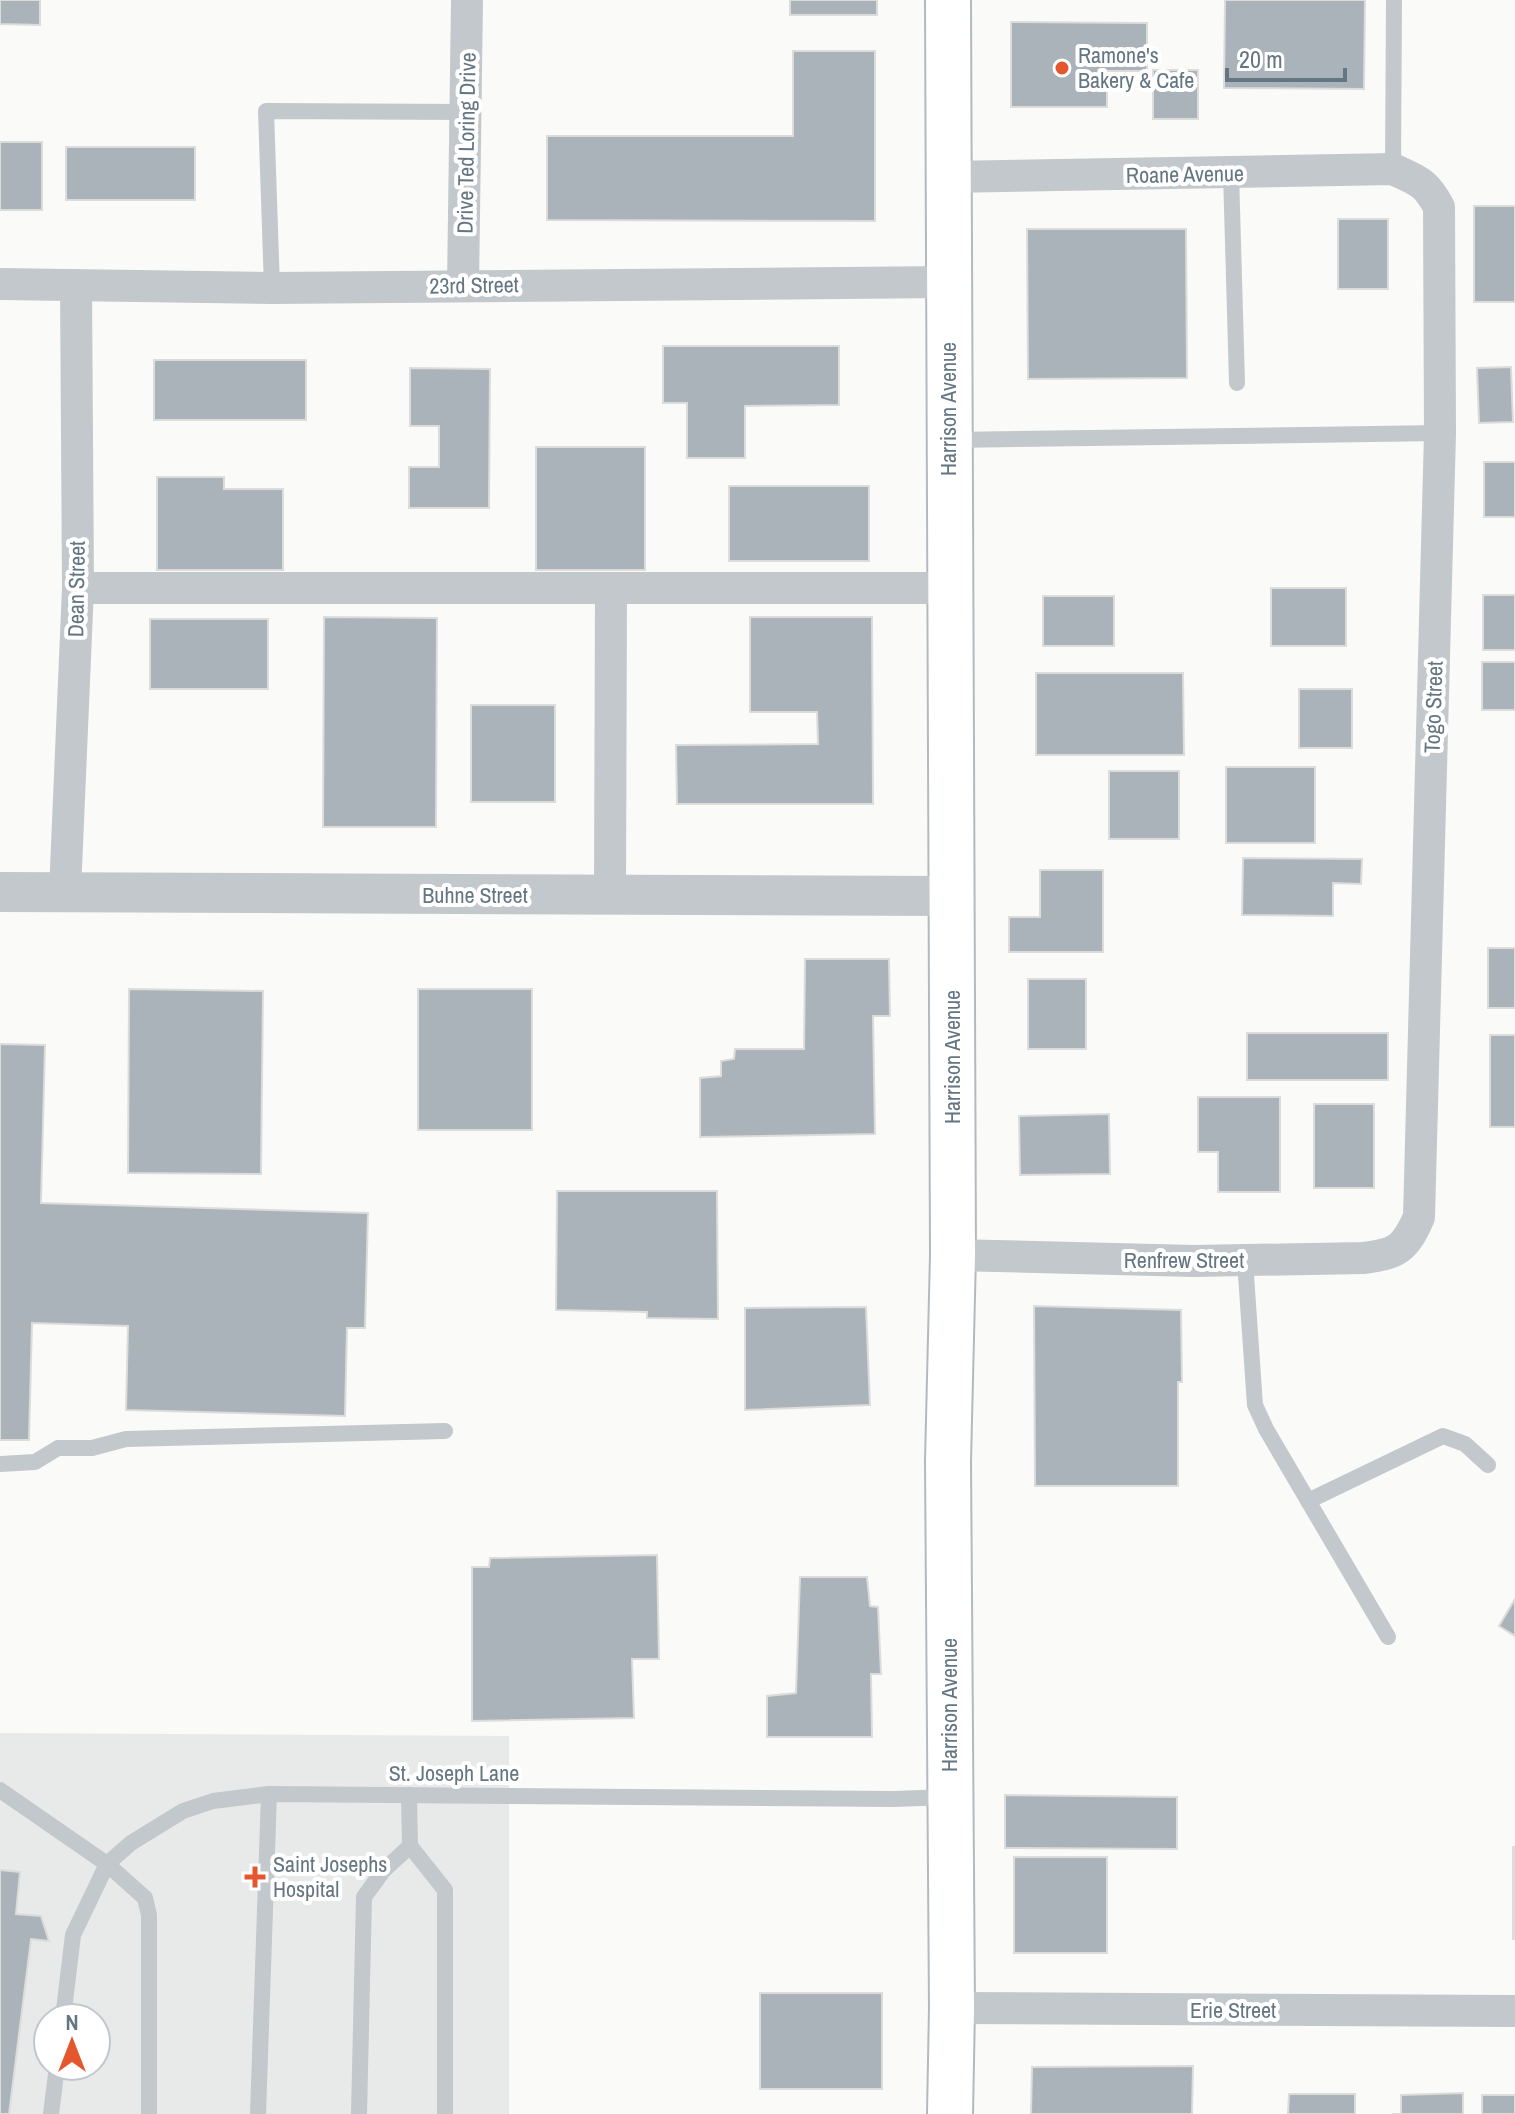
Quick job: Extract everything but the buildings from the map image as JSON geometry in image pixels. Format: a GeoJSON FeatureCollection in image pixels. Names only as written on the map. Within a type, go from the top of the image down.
{"type":"FeatureCollection","features":[{"type":"Feature","properties":{"kind":"main road","name":"Harrison Avenue"},"geometry":{"type":"LineString","coordinates":[[948,0],[953,1255],[948,1461],[950,2114]]}},
{"type":"Feature","properties":{"kind":"street","name":"Drive Ted Loring Drive"},"geometry":{"type":"LineString","coordinates":[[463,286],[467,0]]}},
{"type":"Feature","properties":{"kind":"street","name":"Roane Avenue"},"geometry":{"type":"LineString","coordinates":[[948,177],[1231,173],[1406,175]]}},
{"type":"Feature","properties":{"kind":"street","name":"Togo Street"},"geometry":{"type":"LineString","coordinates":[[1406,175],[1429,188],[1439,207],[1440,433],[1419,1217],[1410,1238]]}},
{"type":"Feature","properties":{"kind":"street","name":"23rd Street"},"geometry":{"type":"LineString","coordinates":[[0,284],[272,288],[948,282]]}},
{"type":"Feature","properties":{"kind":"street","name":"Dean Street"},"geometry":{"type":"LineString","coordinates":[[65,892],[78,588],[76,285]]}},
{"type":"Feature","properties":{"kind":"street"},"geometry":{"type":"LineString","coordinates":[[78,588],[949,588]]}},
{"type":"Feature","properties":{"kind":"street"},"geometry":{"type":"LineString","coordinates":[[610,895],[611,588]]}},
{"type":"Feature","properties":{"kind":"street","name":"Buhne Street"},"geometry":{"type":"LineString","coordinates":[[0,892],[951,896]]}},
{"type":"Feature","properties":{"kind":"street","name":"Renfrew Street"},"geometry":{"type":"LineString","coordinates":[[953,1255],[1245,1261],[1385,1255],[1400,1249],[1410,1238]]}},
{"type":"Feature","properties":{"kind":"street","name":"Erie Street"},"geometry":{"type":"LineString","coordinates":[[952,2008],[1515,2011]]}},
{"type":"Feature","properties":{"kind":"lane"},"geometry":{"type":"LineString","coordinates":[[1394,0],[1406,175]]}},
{"type":"Feature","properties":{"kind":"lane"},"geometry":{"type":"LineString","coordinates":[[272,288],[266,111],[467,112]]}},
{"type":"Feature","properties":{"kind":"lane"},"geometry":{"type":"LineString","coordinates":[[1231,173],[1237,383]]}},
{"type":"Feature","properties":{"kind":"lane"},"geometry":{"type":"LineString","coordinates":[[948,440],[1440,433]]}},
{"type":"Feature","properties":{"kind":"lane"},"geometry":{"type":"LineString","coordinates":[[1245,1261],[1255,1405],[1388,1637]]}},
{"type":"Feature","properties":{"kind":"lane"},"geometry":{"type":"LineString","coordinates":[[0,1464],[35,1462],[58,1448],[92,1448],[126,1439],[445,1431]]}},
{"type":"Feature","properties":{"kind":"lane"},"geometry":{"type":"LineString","coordinates":[[1308,1501],[1443,1436],[1465,1444],[1488,1465]]}},
{"type":"Feature","properties":{"kind":"lane"},"geometry":{"type":"LineString","coordinates":[[0,1790],[107,1864],[145,1898],[149,1907],[149,2114]]}},
{"type":"Feature","properties":{"kind":"lane"},"geometry":{"type":"LineString","coordinates":[[258,2114],[269,1794]]}},
{"type":"Feature","properties":{"kind":"lane","name":"St. Joseph Lane"},"geometry":{"type":"LineString","coordinates":[[107,1864],[131,1843],[183,1811],[213,1801],[269,1794],[950,1797]]}},
{"type":"Feature","properties":{"kind":"lane"},"geometry":{"type":"LineString","coordinates":[[409,1795],[410,1846],[445,1890],[445,2114]]}},
{"type":"Feature","properties":{"kind":"lane"},"geometry":{"type":"LineString","coordinates":[[359,2114],[364,1897],[383,1871],[410,1846]]}},
{"type":"Feature","properties":{"kind":"lane"},"geometry":{"type":"LineString","coordinates":[[65,2002],[73,1935],[107,1864]]}},
{"type":"Feature","properties":{"kind":"lane"},"geometry":{"type":"LineString","coordinates":[[51,2114],[55,2082]]}},
{"type":"Feature","properties":{"kind":"shaded area","name":"Saint Josephs Hospital"},"geometry":{"type":"Polygon","coordinates":[[[0,1733],[509,1736],[509,2114],[0,2114],[0,1733]]]}},
{"type":"Feature","properties":{"kind":"place","name":"Ramone's Bakery & Cafe"},"geometry":{"type":"Point","coordinates":[1062,68]}},
{"type":"Feature","properties":{"kind":"place","name":"Saint Josephs Hospital"},"geometry":{"type":"Point","coordinates":[255,1877]}}]}
